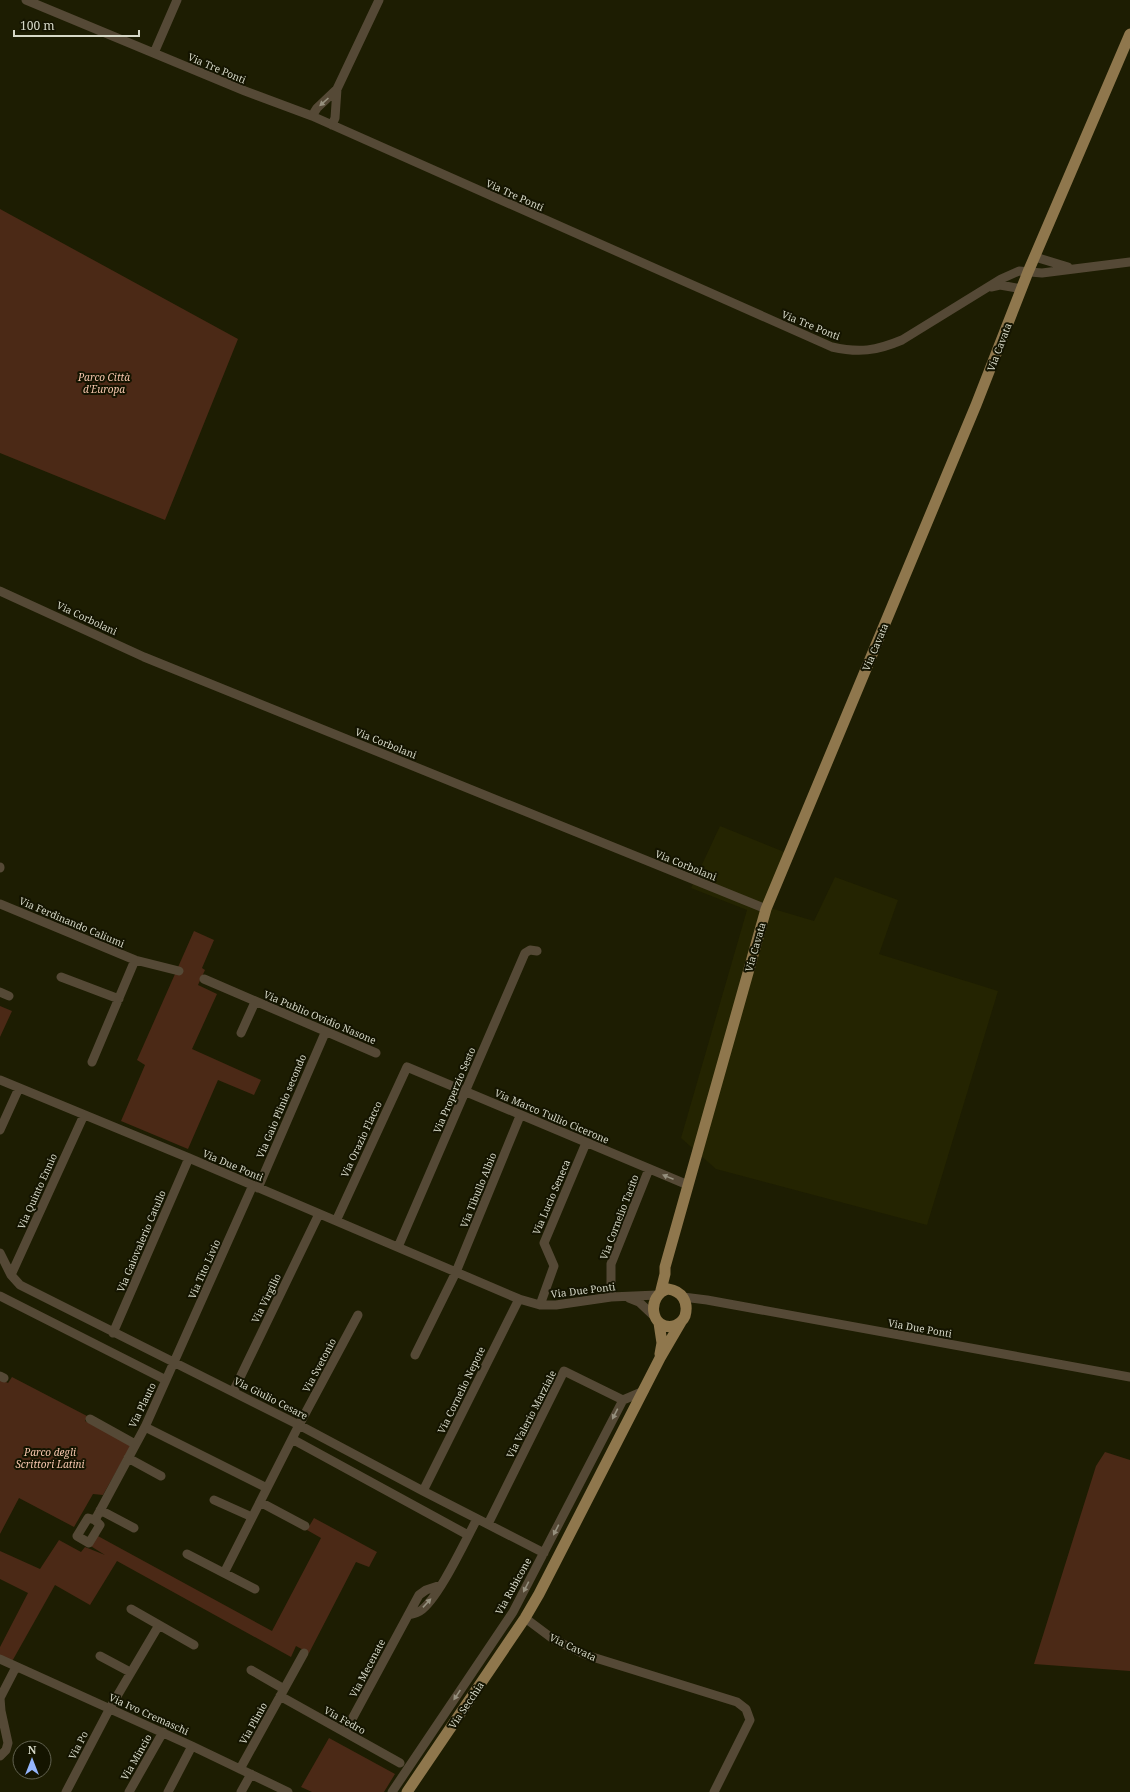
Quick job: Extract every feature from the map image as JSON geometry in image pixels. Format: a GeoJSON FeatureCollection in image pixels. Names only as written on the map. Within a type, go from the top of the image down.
{"type":"FeatureCollection","features":[{"type":"Feature","properties":{"kind":"main road","name":"Via Cavata"},"geometry":{"type":"LineString","coordinates":[[659,1293],[665,1274],[665,1267],[766,910],[976,405],[1028,272],[1130,34]]}},
{"type":"Feature","properties":{"kind":"main road"},"geometry":{"type":"LineString","coordinates":[[525,1618],[539,1594],[660,1358],[684,1318],[681,1298],[668,1282],[665,1274]]}},
{"type":"Feature","properties":{"kind":"main road"},"geometry":{"type":"LineString","coordinates":[[660,1358],[662,1343],[654,1308],[659,1293],[668,1288],[681,1298]]}},
{"type":"Feature","properties":{"kind":"main road"},"geometry":{"type":"LineString","coordinates":[[657,1320],[669,1326],[675,1326],[681,1322]]}},
{"type":"Feature","properties":{"kind":"main road","name":"Via Secchia"},"geometry":{"type":"LineString","coordinates":[[407,1792],[525,1618]]}},
{"type":"Feature","properties":{"kind":"street","name":"Via Tre Ponti"},"geometry":{"type":"LineString","coordinates":[[26,0],[244,91],[312,116],[832,347],[848,350],[868,351],[884,348],[902,340],[1001,279],[1019,271],[1042,273],[1130,262]]}},
{"type":"Feature","properties":{"kind":"street"},"geometry":{"type":"LineString","coordinates":[[154,53],[177,0]]}},
{"type":"Feature","properties":{"kind":"street"},"geometry":{"type":"LineString","coordinates":[[312,116],[317,108],[337,89],[379,0]]}},
{"type":"Feature","properties":{"kind":"street"},"geometry":{"type":"LineString","coordinates":[[332,125],[335,118],[337,89]]}},
{"type":"Feature","properties":{"kind":"street","name":"Via Tre Ponti"},"geometry":{"type":"LineString","coordinates":[[1035,257],[1060,266],[1077,268]]}},
{"type":"Feature","properties":{"kind":"street"},"geometry":{"type":"LineString","coordinates":[[990,287],[1000,285],[1022,289]]}},
{"type":"Feature","properties":{"kind":"street","name":"Via Corbolani"},"geometry":{"type":"LineString","coordinates":[[0,591],[144,657],[766,910]]}},
{"type":"Feature","properties":{"kind":"street","name":"Via Ferdinando Caliumi"},"geometry":{"type":"LineString","coordinates":[[0,904],[135,960],[179,971]]}},
{"type":"Feature","properties":{"kind":"street","name":"Via Properzio Sesto"},"geometry":{"type":"LineString","coordinates":[[398,1247],[525,953],[530,950],[537,951]]}},
{"type":"Feature","properties":{"kind":"street"},"geometry":{"type":"LineString","coordinates":[[92,1062],[135,960]]}},
{"type":"Feature","properties":{"kind":"street"},"geometry":{"type":"LineString","coordinates":[[61,977],[119,999]]}},
{"type":"Feature","properties":{"kind":"street","name":"Via Publio Ovidio Nasone"},"geometry":{"type":"LineString","coordinates":[[204,979],[376,1053]]}},
{"type":"Feature","properties":{"kind":"street"},"geometry":{"type":"LineString","coordinates":[[0,992],[9,996]]}},
{"type":"Feature","properties":{"kind":"street","name":"Via Publio Ovidio Nasone"},"geometry":{"type":"LineString","coordinates":[[241,1033],[255,1002]]}},
{"type":"Feature","properties":{"kind":"street","name":"Via Gaio Plinio secondo"},"geometry":{"type":"LineString","coordinates":[[256,1186],[325,1032]]}},
{"type":"Feature","properties":{"kind":"street","name":"Via Marco Tullio Cicerone"},"geometry":{"type":"LineString","coordinates":[[407,1067],[520,1116],[688,1185]]}},
{"type":"Feature","properties":{"kind":"street","name":"Via Orazio Flacco"},"geometry":{"type":"LineString","coordinates":[[336,1221],[407,1067]]}},
{"type":"Feature","properties":{"kind":"street","name":"Via Due Ponti"},"geometry":{"type":"LineString","coordinates":[[0,1080],[256,1186],[519,1299],[540,1305],[556,1305],[611,1297],[659,1293]]}},
{"type":"Feature","properties":{"kind":"street"},"geometry":{"type":"LineString","coordinates":[[0,1130],[19,1088]]}},
{"type":"Feature","properties":{"kind":"street","name":"Via Quinto Ennio"},"geometry":{"type":"LineString","coordinates":[[11,1275],[84,1115]]}},
{"type":"Feature","properties":{"kind":"street","name":"Via Tibullo Albio"},"geometry":{"type":"LineString","coordinates":[[456,1272],[520,1116]]}},
{"type":"Feature","properties":{"kind":"street","name":"Via Lucio Seneca"},"geometry":{"type":"LineString","coordinates":[[540,1305],[554,1266],[544,1243],[586,1143]]}},
{"type":"Feature","properties":{"kind":"street","name":"Via Gaiovalerio Catullo"},"geometry":{"type":"LineString","coordinates":[[113,1333],[189,1158]]}},
{"type":"Feature","properties":{"kind":"street","name":"Via Cornelio Tacito"},"geometry":{"type":"LineString","coordinates":[[611,1297],[611,1264],[649,1169]]}},
{"type":"Feature","properties":{"kind":"street","name":"Via Tito Livio"},"geometry":{"type":"LineString","coordinates":[[175,1361],[256,1186]]}},
{"type":"Feature","properties":{"kind":"street","name":"Via Virgilio"},"geometry":{"type":"LineString","coordinates":[[233,1392],[319,1214]]}},
{"type":"Feature","properties":{"kind":"street","name":"Via Giulio Cesare"},"geometry":{"type":"LineString","coordinates":[[1,1261],[20,1285],[113,1333],[175,1361],[544,1553]]}},
{"type":"Feature","properties":{"kind":"street"},"geometry":{"type":"LineString","coordinates":[[415,1355],[456,1272]]}},
{"type":"Feature","properties":{"kind":"street"},"geometry":{"type":"LineString","coordinates":[[0,1296],[166,1380]]}},
{"type":"Feature","properties":{"kind":"street","name":"Via Due Ponti"},"geometry":{"type":"LineString","coordinates":[[622,1296],[639,1302],[657,1320]]}},
{"type":"Feature","properties":{"kind":"street","name":"Via Due Ponti"},"geometry":{"type":"LineString","coordinates":[[681,1298],[696,1302],[707,1300],[1130,1377]]}},
{"type":"Feature","properties":{"kind":"street","name":"Via Cornelio Nepote"},"geometry":{"type":"LineString","coordinates":[[423,1491],[519,1299]]}},
{"type":"Feature","properties":{"kind":"street","name":"Via Svetonio"},"geometry":{"type":"LineString","coordinates":[[224,1573],[299,1425],[358,1315]]}},
{"type":"Feature","properties":{"kind":"street","name":"Via Plauto"},"geometry":{"type":"LineString","coordinates":[[94,1520],[145,1427],[175,1361]]}},
{"type":"Feature","properties":{"kind":"street","name":"Via Valerio Marziale"},"geometry":{"type":"LineString","coordinates":[[488,1524],[564,1371],[623,1400]]}},
{"type":"Feature","properties":{"kind":"street"},"geometry":{"type":"LineString","coordinates":[[623,1400],[644,1391]]}},
{"type":"Feature","properties":{"kind":"street","name":"Via Rubicone"},"geometry":{"type":"LineString","coordinates":[[392,1792],[513,1612],[623,1400]]}},
{"type":"Feature","properties":{"kind":"street"},"geometry":{"type":"LineString","coordinates":[[90,1419],[135,1444]]}},
{"type":"Feature","properties":{"kind":"street"},"geometry":{"type":"LineString","coordinates":[[145,1427],[267,1488]]}},
{"type":"Feature","properties":{"kind":"street"},"geometry":{"type":"LineString","coordinates":[[292,1439],[468,1535]]}},
{"type":"Feature","properties":{"kind":"street"},"geometry":{"type":"LineString","coordinates":[[128,1458],[161,1476]]}},
{"type":"Feature","properties":{"kind":"street"},"geometry":{"type":"LineString","coordinates":[[214,1500],[252,1517]]}},
{"type":"Feature","properties":{"kind":"street"},"geometry":{"type":"LineString","coordinates":[[260,1502],[304,1526]]}},
{"type":"Feature","properties":{"kind":"street"},"geometry":{"type":"LineString","coordinates":[[100,1510],[134,1528]]}},
{"type":"Feature","properties":{"kind":"street","name":"Via Mecenate"},"geometry":{"type":"LineString","coordinates":[[345,1732],[408,1615],[420,1611],[430,1602],[441,1585],[477,1518]]}},
{"type":"Feature","properties":{"kind":"street"},"geometry":{"type":"LineString","coordinates":[[187,1554],[255,1589]]}},
{"type":"Feature","properties":{"kind":"street"},"geometry":{"type":"LineString","coordinates":[[131,1609],[194,1645]]}},
{"type":"Feature","properties":{"kind":"street","name":"Via Cavata"},"geometry":{"type":"LineString","coordinates":[[525,1618],[553,1639],[586,1655],[737,1702],[746,1709],[750,1720],[714,1792]]}},
{"type":"Feature","properties":{"kind":"street","name":"Via Po"},"geometry":{"type":"LineString","coordinates":[[66,1792],[130,1672],[159,1625]]}},
{"type":"Feature","properties":{"kind":"street","name":"Via Plinio"},"geometry":{"type":"LineString","coordinates":[[240,1769],[304,1653]]}},
{"type":"Feature","properties":{"kind":"street"},"geometry":{"type":"LineString","coordinates":[[100,1656],[130,1672]]}},
{"type":"Feature","properties":{"kind":"street","name":"Via Ivo Cremaschi"},"geometry":{"type":"LineString","coordinates":[[0,1659],[163,1732],[288,1792]]}},
{"type":"Feature","properties":{"kind":"street"},"geometry":{"type":"LineString","coordinates":[[0,1756],[6,1750],[8,1743],[1,1711],[0,1698],[16,1667]]}},
{"type":"Feature","properties":{"kind":"street"},"geometry":{"type":"LineString","coordinates":[[251,1670],[282,1692]]}},
{"type":"Feature","properties":{"kind":"street","name":"Via Fedro"},"geometry":{"type":"LineString","coordinates":[[282,1692],[345,1732],[400,1763]]}},
{"type":"Feature","properties":{"kind":"street","name":"Via Mincio"},"geometry":{"type":"LineString","coordinates":[[129,1792],[163,1732]]}},
{"type":"Feature","properties":{"kind":"street"},"geometry":{"type":"LineString","coordinates":[[168,1792],[192,1746]]}},
{"type":"Feature","properties":{"kind":"street"},"geometry":{"type":"LineString","coordinates":[[241,1792],[250,1774]]}},
{"type":"Feature","properties":{"kind":"shaded area"},"geometry":{"type":"Polygon","coordinates":[[[720,826],[787,853],[767,907],[814,921],[835,877],[898,900],[879,954],[998,991],[927,1225],[716,1169],[681,1138],[747,910],[691,888],[720,826]]]}},
{"type":"Feature","properties":{"kind":"green space","name":"Parco Città d'Europa"},"geometry":{"type":"Polygon","coordinates":[[[0,209],[238,339],[165,520],[0,453],[0,209]]]}},
{"type":"Feature","properties":{"kind":"green space"},"geometry":{"type":"Polygon","coordinates":[[[194,931],[214,940],[202,968],[205,970],[198,985],[217,994],[192,1049],[261,1080],[254,1095],[218,1080],[188,1149],[121,1121],[145,1065],[137,1060],[194,931]]]}},
{"type":"Feature","properties":{"kind":"green space"},"geometry":{"type":"Polygon","coordinates":[[[0,1006],[12,1011],[0,1037],[0,1006]]]}},
{"type":"Feature","properties":{"kind":"green space","name":"Parco degli Scrittori Latini"},"geometry":{"type":"Polygon","coordinates":[[[12,1377],[87,1416],[85,1421],[131,1445],[103,1495],[93,1494],[74,1527],[19,1498],[0,1534],[0,1379],[8,1383],[12,1377]]]}},
{"type":"Feature","properties":{"kind":"green space"},"geometry":{"type":"Polygon","coordinates":[[[1105,1452],[1130,1460],[1130,1671],[1034,1664],[1096,1466],[1105,1452]]]}},
{"type":"Feature","properties":{"kind":"green space"},"geometry":{"type":"Polygon","coordinates":[[[314,1518],[377,1552],[369,1567],[356,1562],[309,1653],[296,1646],[291,1657],[117,1561],[90,1605],[55,1585],[10,1665],[0,1660],[0,1647],[28,1593],[0,1579],[0,1551],[40,1569],[59,1540],[81,1552],[85,1547],[105,1555],[89,1545],[96,1535],[272,1631],[321,1538],[307,1530],[314,1518]]]}},
{"type":"Feature","properties":{"kind":"green space"},"geometry":{"type":"Polygon","coordinates":[[[329,1738],[395,1774],[384,1792],[312,1792],[301,1787],[329,1738]]]}}]}
